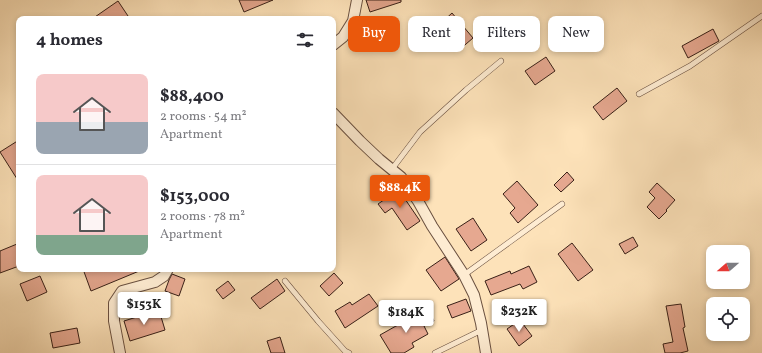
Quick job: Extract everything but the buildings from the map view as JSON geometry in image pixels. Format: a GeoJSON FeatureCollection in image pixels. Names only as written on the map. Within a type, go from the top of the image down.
{"type":"FeatureCollection","features":[{"type":"Feature","properties":{"kind":"street"},"geometry":{"type":"LineString","coordinates":[[336,43],[343,37],[353,21],[357,0]]}},
{"type":"Feature","properties":{"kind":"street"},"geometry":{"type":"LineString","coordinates":[[336,116],[379,159],[401,177],[418,201],[432,226],[464,275],[474,295],[486,353]]}},
{"type":"Feature","properties":{"kind":"street"},"geometry":{"type":"LineString","coordinates":[[120,353],[114,320],[114,303],[122,291],[155,282],[164,276],[166,272]]}},
{"type":"Feature","properties":{"kind":"lane"},"geometry":{"type":"LineString","coordinates":[[638,94],[690,66],[762,16]]}},
{"type":"Feature","properties":{"kind":"lane"},"geometry":{"type":"LineString","coordinates":[[392,169],[420,132],[466,90],[501,61]]}},
{"type":"Feature","properties":{"kind":"lane"},"geometry":{"type":"LineString","coordinates":[[464,275],[562,204]]}},
{"type":"Feature","properties":{"kind":"lane"},"geometry":{"type":"LineString","coordinates":[[285,281],[318,321],[345,351],[349,353]]}},
{"type":"Feature","properties":{"kind":"lane"},"geometry":{"type":"LineString","coordinates":[[435,353],[482,330]]}}]}
